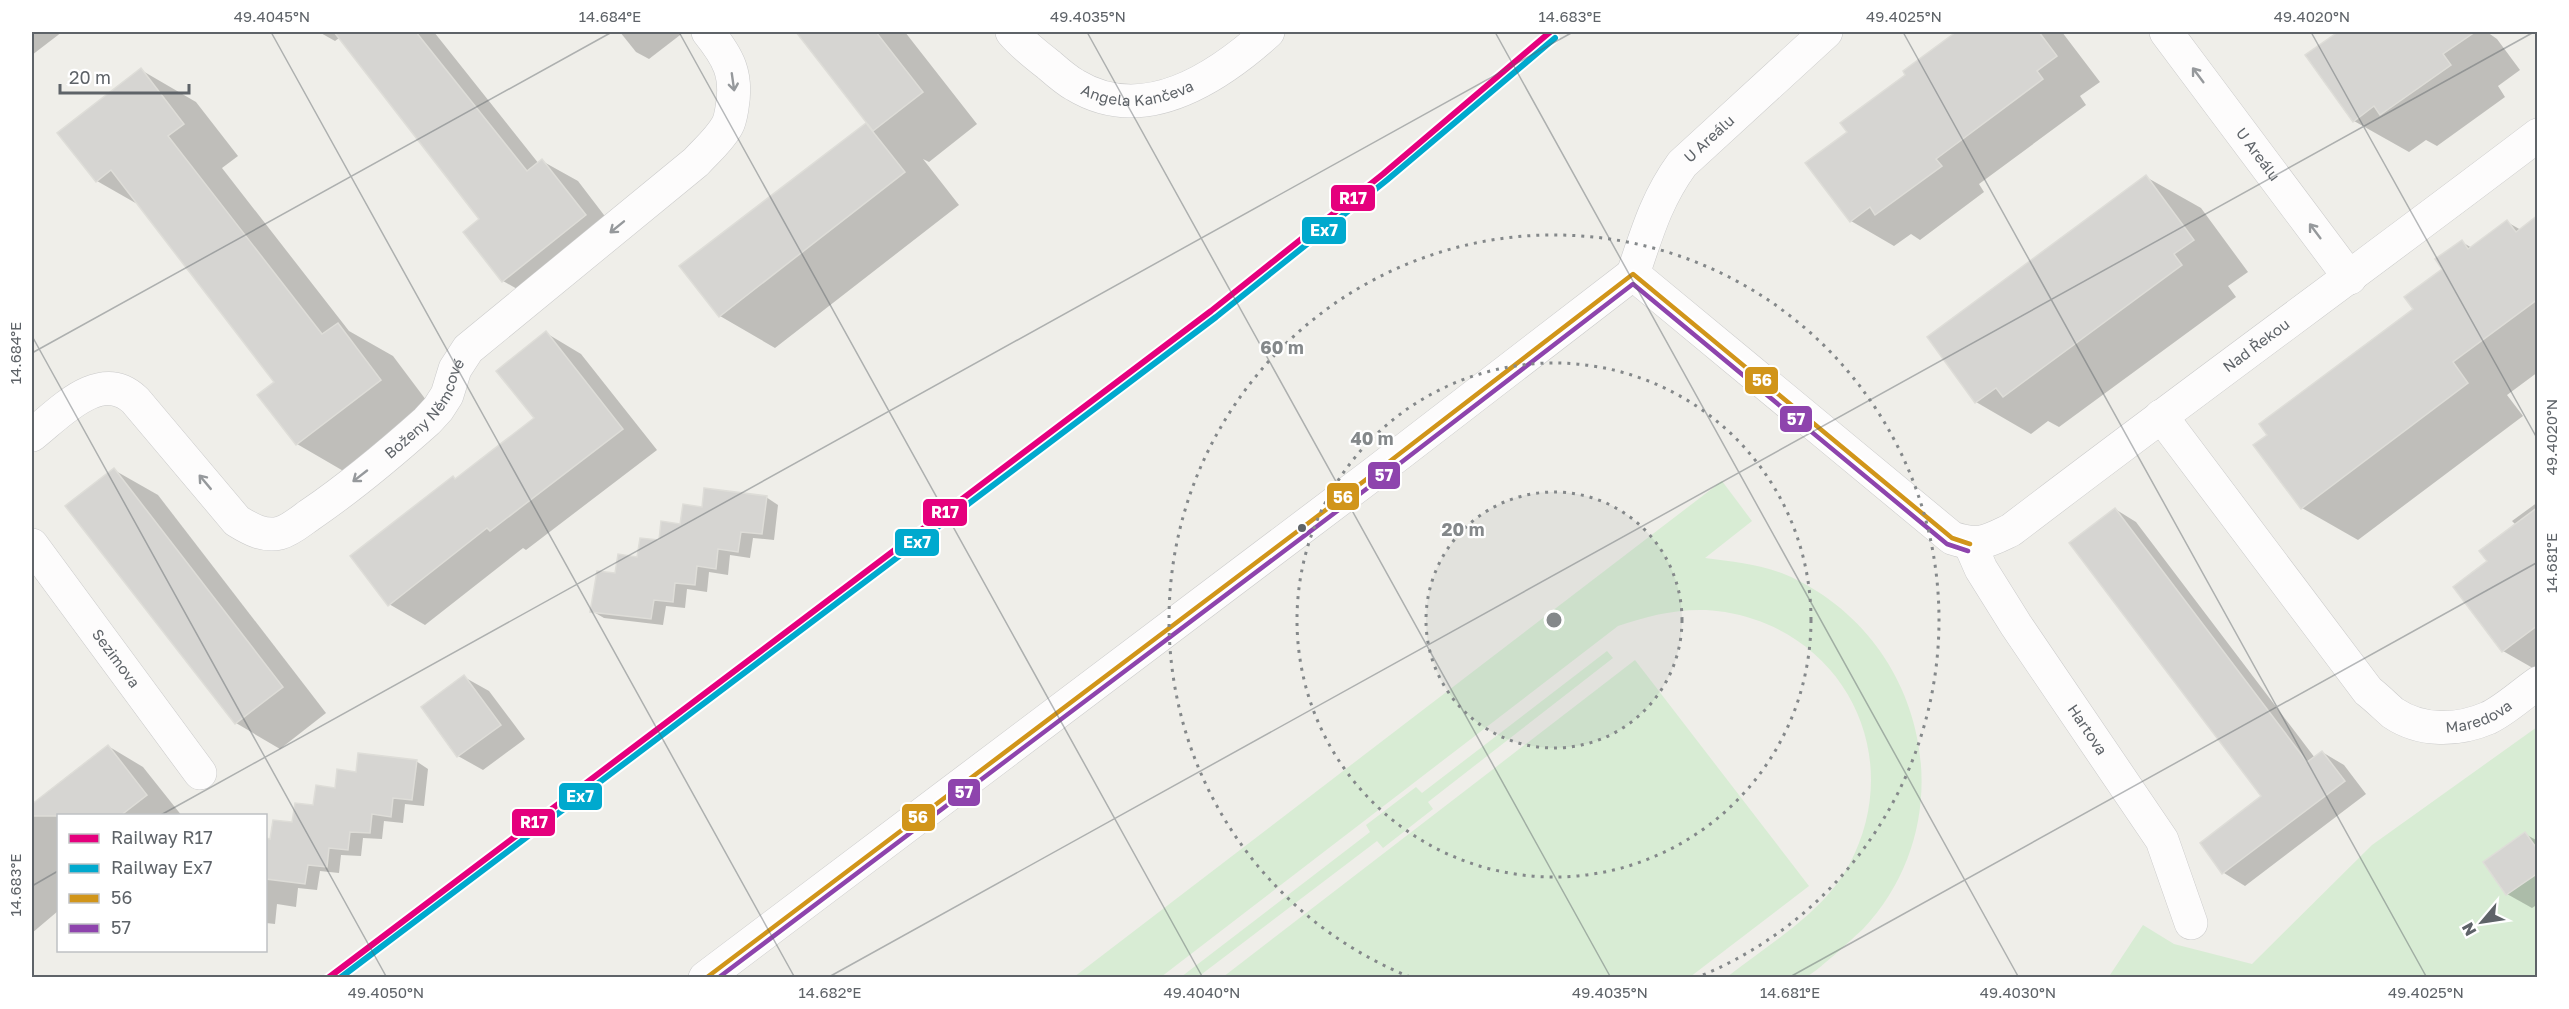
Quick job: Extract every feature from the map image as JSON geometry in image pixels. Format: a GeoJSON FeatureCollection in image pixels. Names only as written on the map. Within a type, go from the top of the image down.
{"type":"FeatureCollection","features":[{"type":"Feature","properties":{"kind":"street","name":"Boženy Němcové"},"geometry":{"type":"LineString","coordinates":[[32,435],[85,394],[106,387],[130,395],[237,521],[251,530],[267,534],[281,532],[294,525],[334,498],[427,422],[447,395],[455,369],[468,349],[696,162],[718,138],[729,124],[735,94],[724,51],[708,32]]}},
{"type":"Feature","properties":{"kind":"street","name":"Angela Kančeva"},"geometry":{"type":"LineString","coordinates":[[1012,32],[1023,45],[1074,85],[1093,94],[1132,102],[1153,100],[1181,91],[1207,78],[1239,57],[1268,32]]}},
{"type":"Feature","properties":{"kind":"street","name":"U Areálu"},"geometry":{"type":"LineString","coordinates":[[1633,274],[1665,187],[1682,164],[1826,32]]}},
{"type":"Feature","properties":{"kind":"street","name":"U Areálu"},"geometry":{"type":"LineString","coordinates":[[2166,32],[2350,278]]}},
{"type":"Feature","properties":{"kind":"street","name":"Nad Řekou"},"geometry":{"type":"LineString","coordinates":[[1970,544],[1989,541],[2011,530],[2538,135]]}},
{"type":"Feature","properties":{"kind":"street"},"geometry":{"type":"LineString","coordinates":[[705,978],[1362,482],[1633,274],[1952,538],[1970,544]]}},
{"type":"Feature","properties":{"kind":"street","name":"Maredova"},"geometry":{"type":"LineString","coordinates":[[2161,416],[2368,691],[2394,714],[2427,727],[2446,728],[2466,725],[2495,714],[2538,683]]}},
{"type":"Feature","properties":{"kind":"street","name":"Hartova"},"geometry":{"type":"LineString","coordinates":[[1970,544],[1981,569],[2016,625],[2162,840],[2191,923]]}},
{"type":"Feature","properties":{"kind":"street","name":"Sezimova"},"geometry":{"type":"LineString","coordinates":[[32,545],[200,773]]}},
{"type":"Feature","properties":{"kind":"green space"},"geometry":{"type":"Polygon","coordinates":[[[1722,481],[1752,521],[1705,558],[1752,565],[1786,575],[1842,609],[1877,647],[1902,691],[1917,738],[1921,788],[1914,838],[1895,886],[1863,929],[1816,970],[1804,978],[1727,977],[1810,913],[1838,882],[1849,865],[1865,824],[1871,783],[1867,743],[1854,706],[1832,672],[1803,645],[1767,624],[1725,612],[1698,610],[1657,615],[1618,626],[1161,977],[1074,977],[1722,481]]]}},
{"type":"Feature","properties":{"kind":"green space"},"geometry":{"type":"Polygon","coordinates":[[[1607,651],[1613,658],[1428,802],[1433,809],[1383,848],[1377,841],[1198,977],[1181,977],[1370,832],[1366,825],[1416,787],[1422,793],[1607,651]]]}},
{"type":"Feature","properties":{"kind":"green space"},"geometry":{"type":"Polygon","coordinates":[[[1635,660],[1809,886],[1690,977],[1223,977],[1635,660]]]}},
{"type":"Feature","properties":{"kind":"green space"},"geometry":{"type":"Polygon","coordinates":[[[2537,727],[2537,977],[2108,978],[2143,925],[2174,944],[2252,964],[2372,845],[2537,727]]]}},
{"type":"Feature","properties":{"kind":"building"},"geometry":{"type":"Polygon","coordinates":[[[334,32],[416,32],[527,171],[542,159],[586,215],[502,282],[463,232],[479,219],[334,32]]]}},
{"type":"Feature","properties":{"kind":"building"},"geometry":{"type":"Polygon","coordinates":[[[796,32],[876,32],[923,92],[873,131],[796,32]]]}},
{"type":"Feature","properties":{"kind":"building"},"geometry":{"type":"Polygon","coordinates":[[[1956,32],[2039,32],[2057,56],[2037,71],[2043,79],[1936,159],[1942,166],[1875,215],[1870,207],[1850,222],[1805,163],[1847,132],[1840,123],[1905,75],[1903,71],[1956,32]]]}},
{"type":"Feature","properties":{"kind":"building"},"geometry":{"type":"Polygon","coordinates":[[[2338,32],[2475,32],[2443,54],[2451,65],[2380,115],[2374,106],[2353,122],[2305,55],[2338,32]]]}},
{"type":"Feature","properties":{"kind":"building"},"geometry":{"type":"Polygon","coordinates":[[[141,68],[184,124],[168,136],[322,334],[338,323],[381,380],[296,445],[257,395],[274,382],[111,170],[96,182],[57,133],[141,68]]]}},
{"type":"Feature","properties":{"kind":"building"},"geometry":{"type":"Polygon","coordinates":[[[866,123],[905,172],[719,317],[679,266],[866,123]]]}},
{"type":"Feature","properties":{"kind":"building"},"geometry":{"type":"Polygon","coordinates":[[[2146,175],[2194,240],[2174,254],[2182,265],[2003,397],[1996,388],[1975,403],[1927,337],[2146,175]]]}},
{"type":"Feature","properties":{"kind":"building"},"geometry":{"type":"Polygon","coordinates":[[[2538,215],[2538,299],[2453,362],[2468,383],[2301,509],[2253,445],[2267,435],[2259,424],[2413,309],[2404,297],[2442,269],[2435,259],[2462,240],[2468,249],[2507,220],[2516,232],[2538,215]]]}},
{"type":"Feature","properties":{"kind":"building"},"geometry":{"type":"Polygon","coordinates":[[[546,331],[623,429],[490,531],[487,528],[388,606],[350,556],[453,476],[455,479],[534,418],[496,371],[546,331]]]}},
{"type":"Feature","properties":{"kind":"building"},"geometry":{"type":"Polygon","coordinates":[[[114,468],[283,687],[235,724],[65,506],[114,468]]]}},
{"type":"Feature","properties":{"kind":"building"},"geometry":{"type":"Polygon","coordinates":[[[704,488],[767,496],[762,534],[741,532],[738,552],[718,549],[716,569],[697,566],[695,585],[675,583],[673,602],[654,600],[651,619],[590,612],[597,571],[615,573],[618,554],[637,557],[640,538],[659,540],[661,521],[680,524],[683,504],[702,507],[704,488]]]}},
{"type":"Feature","properties":{"kind":"building"},"geometry":{"type":"Polygon","coordinates":[[[2538,507],[2538,625],[2502,652],[2453,587],[2487,561],[2479,551],[2538,507]]]}},
{"type":"Feature","properties":{"kind":"building"},"geometry":{"type":"Polygon","coordinates":[[[2115,508],[2307,762],[2322,751],[2345,781],[2222,874],[2200,843],[2261,796],[2069,543],[2115,508]]]}},
{"type":"Feature","properties":{"kind":"building"},"geometry":{"type":"Polygon","coordinates":[[[464,675],[501,725],[457,757],[421,707],[464,675]]]}},
{"type":"Feature","properties":{"kind":"building"},"geometry":{"type":"Polygon","coordinates":[[[108,745],[147,795],[123,814],[32,816],[32,804],[108,745]]]}},
{"type":"Feature","properties":{"kind":"building"},"geometry":{"type":"Polygon","coordinates":[[[358,753],[417,760],[412,800],[393,798],[391,817],[372,814],[370,833],[350,832],[348,850],[329,848],[327,867],[308,865],[305,884],[267,879],[267,838],[270,839],[273,820],[292,822],[295,803],[313,805],[316,785],[335,788],[337,769],[356,772],[358,753]]]}},
{"type":"Feature","properties":{"kind":"building"},"geometry":{"type":"Polygon","coordinates":[[[2525,832],[2538,850],[2538,873],[2506,895],[2483,862],[2525,832]]]}},
{"type":"Feature","properties":{"kind":"rail line","name":"R17"},"geometry":{"type":"LineString","coordinates":[[328,978],[1211,311],[1383,174],[1550,32]]}},
{"type":"Feature","properties":{"kind":"rail line","name":"Ex7"},"geometry":{"type":"LineString","coordinates":[[340,978],[1216,317],[1387,180],[1555,38]]}},
{"type":"Feature","properties":{"kind":"transit line","name":"56"},"geometry":{"type":"LineString","coordinates":[[706,978],[1372,475],[1633,274],[1952,538],[1970,544]]}},
{"type":"Feature","properties":{"kind":"transit line","name":"57"},"geometry":{"type":"LineString","coordinates":[[718,978],[1377,481],[1633,284],[1947,544],[1968,551]]}}]}
